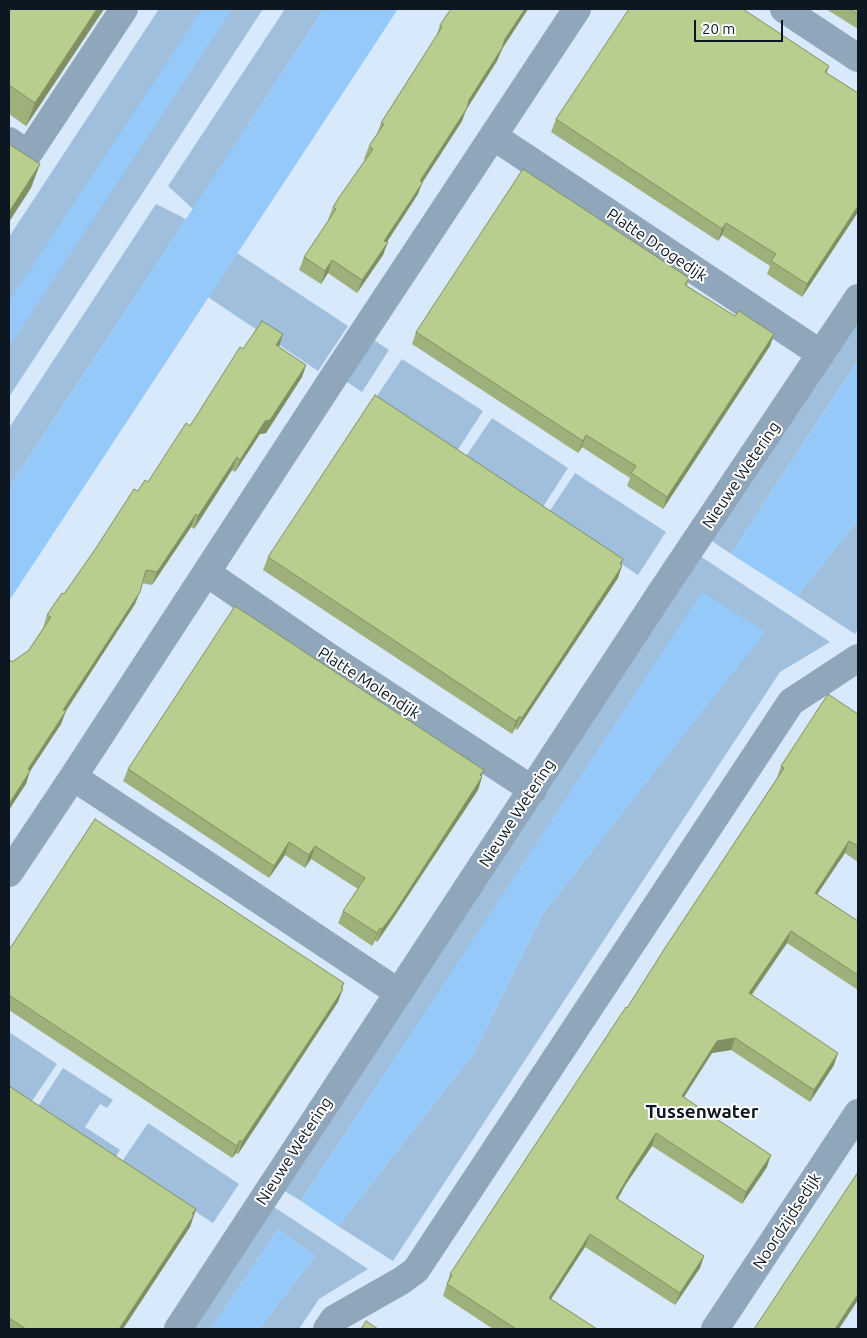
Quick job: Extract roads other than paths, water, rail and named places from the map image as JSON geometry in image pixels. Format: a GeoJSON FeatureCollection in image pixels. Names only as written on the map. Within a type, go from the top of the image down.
{"type":"FeatureCollection","features":[{"type":"Feature","properties":{"kind":"street"},"geometry":{"type":"LineString","coordinates":[[9,141],[28,154],[124,9]]}},
{"type":"Feature","properties":{"kind":"street"},"geometry":{"type":"LineString","coordinates":[[9,873],[577,9]]}},
{"type":"Feature","properties":{"kind":"street"},"geometry":{"type":"LineString","coordinates":[[784,9],[858,58]]}},
{"type":"Feature","properties":{"kind":"street","name":"Platte Drogedijk"},"geometry":{"type":"LineString","coordinates":[[493,136],[821,354]]}},
{"type":"Feature","properties":{"kind":"street","name":"Nieuwe Wetering"},"geometry":{"type":"LineString","coordinates":[[178,1329],[660,594],[858,298]]}},
{"type":"Feature","properties":{"kind":"street","name":"Platte Molendijk"},"geometry":{"type":"LineString","coordinates":[[207,573],[329,657],[533,790]]}},
{"type":"Feature","properties":{"kind":"street"},"geometry":{"type":"LineString","coordinates":[[327,1329],[334,1319],[401,1281],[416,1270],[791,702],[858,658]]}},
{"type":"Feature","properties":{"kind":"street"},"geometry":{"type":"LineString","coordinates":[[73,777],[195,856],[398,993]]}},
{"type":"Feature","properties":{"kind":"street","name":"Noordzijdsedijk"},"geometry":{"type":"LineString","coordinates":[[715,1329],[858,1113]]}},
{"type":"Feature","properties":{"kind":"district","name":"Tussenwater"},"geometry":{"type":"Point","coordinates":[702,1112]}}]}
